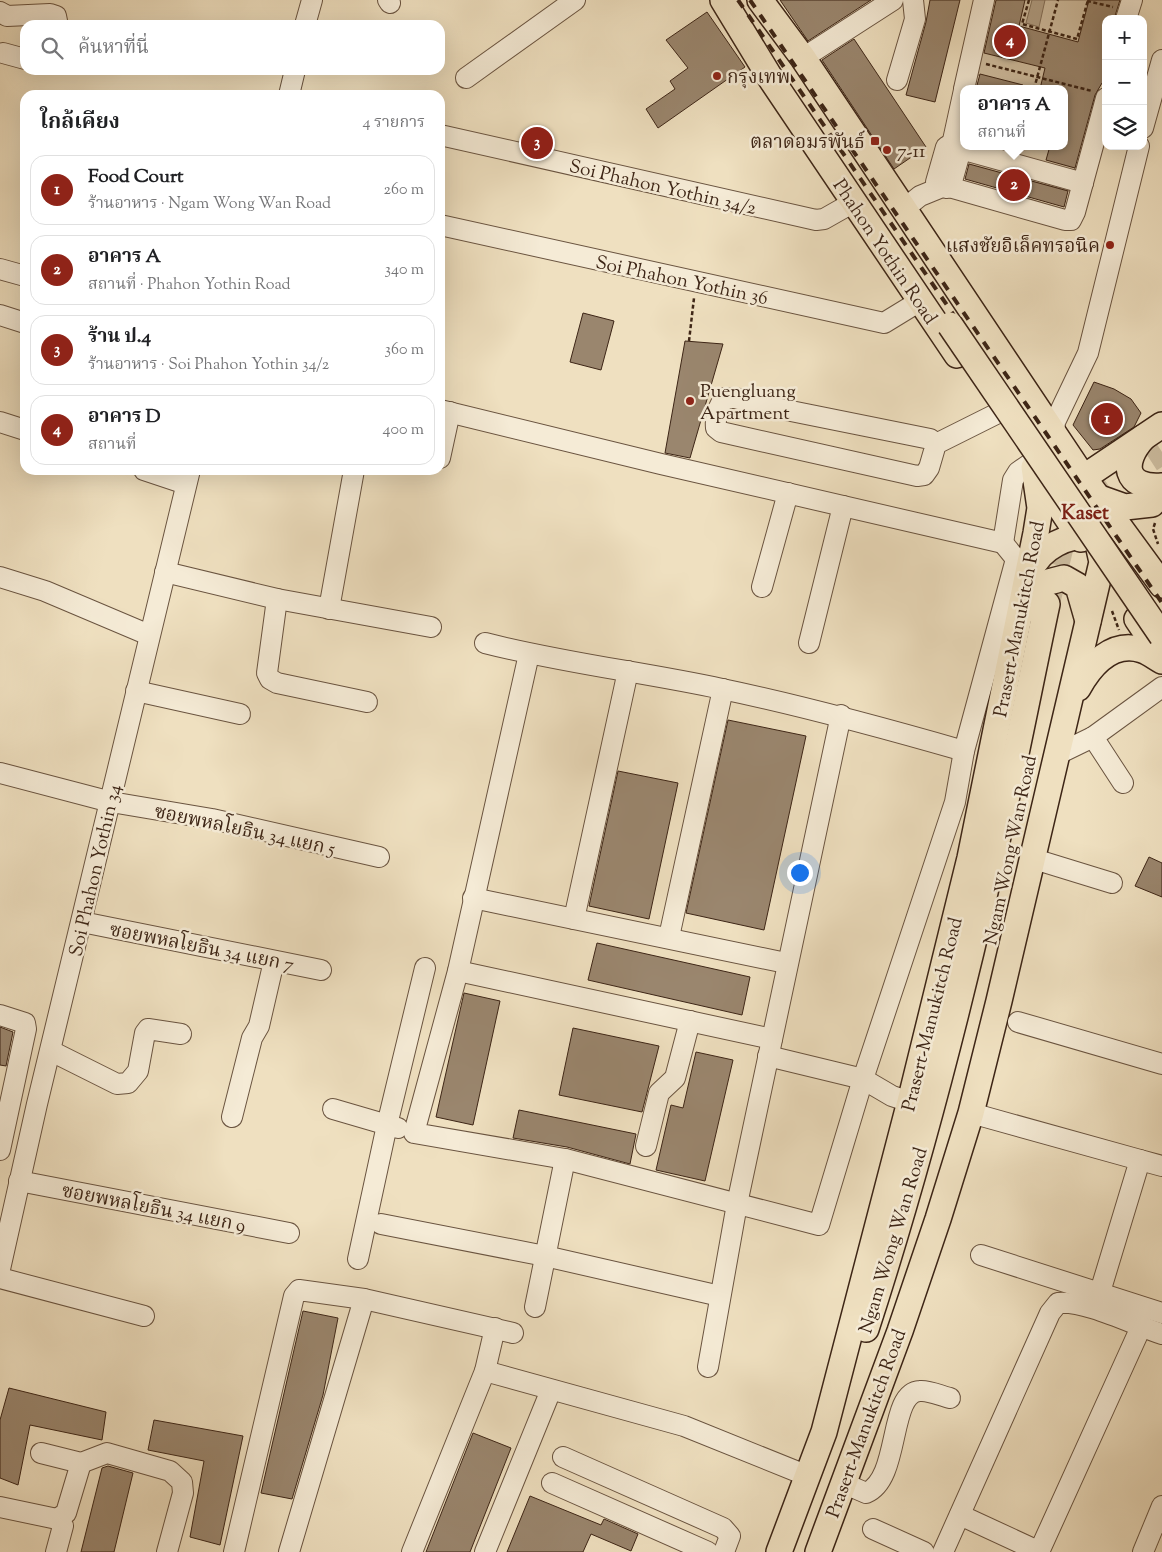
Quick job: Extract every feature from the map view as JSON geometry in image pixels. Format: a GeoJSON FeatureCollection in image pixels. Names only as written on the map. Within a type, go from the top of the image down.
{"type":"FeatureCollection","features":[{"type":"Feature","properties":{"kind":"main road","name":"Phahon Yothin Road"},"geometry":{"type":"LineString","coordinates":[[724,0],[771,79],[1032,465]]}},
{"type":"Feature","properties":{"kind":"main road","name":"Phahon Yothin Road"},"geometry":{"type":"LineString","coordinates":[[724,0],[1162,608]]}},
{"type":"Feature","properties":{"kind":"main road","name":"Phahon Yothin Road"},"geometry":{"type":"LineString","coordinates":[[758,0],[884,198],[956,321],[1162,636]]}},
{"type":"Feature","properties":{"kind":"main road","name":"Phahon Yothin Road"},"geometry":{"type":"LineString","coordinates":[[758,0],[803,58],[1054,433],[1078,491],[1088,536],[1101,568],[1162,656]]}},
{"type":"Feature","properties":{"kind":"main road"},"geometry":{"type":"LineString","coordinates":[[996,414],[1028,393]]}},
{"type":"Feature","properties":{"kind":"main road"},"geometry":{"type":"LineString","coordinates":[[1032,549],[1042,533],[1078,491],[1158,441]]}},
{"type":"Feature","properties":{"kind":"main road"},"geometry":{"type":"LineString","coordinates":[[1158,441],[1130,455],[1129,470],[1133,478],[1138,483],[1147,486],[1158,501]]}},
{"type":"Feature","properties":{"kind":"main road"},"geometry":{"type":"LineString","coordinates":[[1032,465],[1078,491],[1125,507],[1158,501]]}},
{"type":"Feature","properties":{"kind":"main road","name":"Prasert-Manukitch Road"},"geometry":{"type":"LineString","coordinates":[[779,1552],[824,1432],[910,1102],[970,858],[1019,622],[1040,508],[1032,465]]}},
{"type":"Feature","properties":{"kind":"main road","name":"Phahon Yothin Road"},"geometry":{"type":"LineString","coordinates":[[1078,491],[1145,550],[1162,585]]}},
{"type":"Feature","properties":{"kind":"main road"},"geometry":{"type":"LineString","coordinates":[[1078,491],[1088,536]]}},
{"type":"Feature","properties":{"kind":"main road"},"geometry":{"type":"LineString","coordinates":[[1145,550],[1140,535],[1146,514],[1158,501]]}},
{"type":"Feature","properties":{"kind":"main road"},"geometry":{"type":"LineString","coordinates":[[1027,577],[1035,560],[1046,549],[1056,543],[1088,536],[1145,550]]}},
{"type":"Feature","properties":{"kind":"main road","name":"Prasert-Manukitch Road"},"geometry":{"type":"LineString","coordinates":[[818,1552],[935,1229],[971,1113],[1034,859],[1101,568]]}},
{"type":"Feature","properties":{"kind":"main road"},"geometry":{"type":"LineString","coordinates":[[1019,622],[1033,591],[1042,584],[1064,578],[1078,586],[1088,623]]}},
{"type":"Feature","properties":{"kind":"main road","name":"Ngam Wong Wan Road"},"geometry":{"type":"LineString","coordinates":[[824,1432],[854,1364],[880,1286],[940,1074],[1054,606],[1006,876],[959,1064],[874,1369],[860,1439]]}},
{"type":"Feature","properties":{"kind":"main road"},"geometry":{"type":"LineString","coordinates":[[1162,642],[1162,649]]}},
{"type":"Feature","properties":{"kind":"main road"},"geometry":{"type":"LineString","coordinates":[[1070,701],[1088,670],[1100,658],[1124,647],[1142,650],[1162,661]]}},
{"type":"Feature","properties":{"kind":"street"},"geometry":{"type":"LineString","coordinates":[[306,20],[312,0]]}},
{"type":"Feature","properties":{"kind":"street"},"geometry":{"type":"LineString","coordinates":[[466,78],[575,0]]}},
{"type":"Feature","properties":{"kind":"street"},"geometry":{"type":"LineString","coordinates":[[803,58],[893,0]]}},
{"type":"Feature","properties":{"kind":"street"},"geometry":{"type":"LineString","coordinates":[[897,80],[915,18],[913,0]]}},
{"type":"Feature","properties":{"kind":"street"},"geometry":{"type":"LineString","coordinates":[[965,85],[984,0]]}},
{"type":"Feature","properties":{"kind":"street"},"geometry":{"type":"LineString","coordinates":[[0,12],[7,16],[50,14],[56,16],[57,20]]}},
{"type":"Feature","properties":{"kind":"street"},"geometry":{"type":"LineString","coordinates":[[3,53],[20,58]]}},
{"type":"Feature","properties":{"kind":"street"},"geometry":{"type":"LineString","coordinates":[[1147,114],[1162,60]]}},
{"type":"Feature","properties":{"kind":"street"},"geometry":{"type":"LineString","coordinates":[[290,90],[294,75]]}},
{"type":"Feature","properties":{"kind":"street"},"geometry":{"type":"LineString","coordinates":[[960,148],[946,147],[936,182],[946,187],[1069,220],[1074,215],[1084,183],[1102,95]]}},
{"type":"Feature","properties":{"kind":"street"},"geometry":{"type":"LineString","coordinates":[[956,147],[960,118]]}},
{"type":"Feature","properties":{"kind":"street","name":"Soi Phahon Yothin 34/2"},"geometry":{"type":"LineString","coordinates":[[445,136],[816,220],[824,219],[854,202]]}},
{"type":"Feature","properties":{"kind":"street"},"geometry":{"type":"LineString","coordinates":[[967,150],[1084,183]]}},
{"type":"Feature","properties":{"kind":"street"},"geometry":{"type":"LineString","coordinates":[[1054,433],[1055,422],[1088,354],[1138,150]]}},
{"type":"Feature","properties":{"kind":"street"},"geometry":{"type":"LineString","coordinates":[[904,209],[920,196],[946,187]]}},
{"type":"Feature","properties":{"kind":"street","name":"Soi Phahon Yothin 36"},"geometry":{"type":"LineString","coordinates":[[445,226],[884,323],[920,301]]}},
{"type":"Feature","properties":{"kind":"street"},"geometry":{"type":"LineString","coordinates":[[0,269],[20,275]]}},
{"type":"Feature","properties":{"kind":"street"},"geometry":{"type":"LineString","coordinates":[[0,315],[20,321]]}},
{"type":"Feature","properties":{"kind":"street"},"geometry":{"type":"LineString","coordinates":[[936,444],[930,439],[735,398],[725,398],[719,405],[716,421],[716,428],[721,432],[917,476],[924,475],[929,468],[936,444],[996,414]]}},
{"type":"Feature","properties":{"kind":"street"},"geometry":{"type":"LineString","coordinates":[[334,1109],[414,1133],[565,1159],[819,1225],[863,1079],[955,802],[964,751],[1016,559],[1002,543],[445,411]]}},
{"type":"Feature","properties":{"kind":"street"},"geometry":{"type":"LineString","coordinates":[[0,422],[20,428]]}},
{"type":"Feature","properties":{"kind":"street"},"geometry":{"type":"LineString","coordinates":[[1002,543],[1013,480],[1018,472],[1032,465]]}},
{"type":"Feature","properties":{"kind":"street"},"geometry":{"type":"LineString","coordinates":[[175,475],[188,477]]}},
{"type":"Feature","properties":{"kind":"street"},"geometry":{"type":"LineString","coordinates":[[329,609],[353,475]]}},
{"type":"Feature","properties":{"kind":"street","name":"Soi Phahon Yothin 34"},"geometry":{"type":"LineString","coordinates":[[0,1270],[2,1246],[51,1051],[188,477]]}},
{"type":"Feature","properties":{"kind":"street"},"geometry":{"type":"LineString","coordinates":[[762,587],[788,493]]}},
{"type":"Feature","properties":{"kind":"street"},"geometry":{"type":"LineString","coordinates":[[809,643],[843,506]]}},
{"type":"Feature","properties":{"kind":"street"},"geometry":{"type":"LineString","coordinates":[[165,572],[277,599],[431,627]]}},
{"type":"Feature","properties":{"kind":"street"},"geometry":{"type":"LineString","coordinates":[[0,577],[45,591],[149,635]]}},
{"type":"Feature","properties":{"kind":"street"},"geometry":{"type":"LineString","coordinates":[[277,599],[267,673],[270,679],[276,683],[367,702]]}},
{"type":"Feature","properties":{"kind":"street"},"geometry":{"type":"LineString","coordinates":[[485,642],[530,654],[723,689],[841,715],[964,751]]}},
{"type":"Feature","properties":{"kind":"street"},"geometry":{"type":"LineString","coordinates":[[414,1133],[458,971],[473,898],[530,654]]}},
{"type":"Feature","properties":{"kind":"street"},"geometry":{"type":"LineString","coordinates":[[574,919],[628,671]]}},
{"type":"Feature","properties":{"kind":"street"},"geometry":{"type":"LineString","coordinates":[[1058,754],[1093,737],[1162,687]]}},
{"type":"Feature","properties":{"kind":"street"},"geometry":{"type":"LineString","coordinates":[[669,937],[723,689]]}},
{"type":"Feature","properties":{"kind":"street"},"geometry":{"type":"LineString","coordinates":[[136,691],[240,714]]}},
{"type":"Feature","properties":{"kind":"street"},"geometry":{"type":"LineString","coordinates":[[708,1367],[737,1204],[786,963],[841,715]]}},
{"type":"Feature","properties":{"kind":"street"},"geometry":{"type":"LineString","coordinates":[[1093,737],[1123,783]]}},
{"type":"Feature","properties":{"kind":"street","name":"ซอยพหลโยธิน 34 แยก 5"},"geometry":{"type":"LineString","coordinates":[[0,773],[111,802],[212,819],[379,858]]}},
{"type":"Feature","properties":{"kind":"street"},"geometry":{"type":"LineString","coordinates":[[1034,859],[1112,883]]}},
{"type":"Feature","properties":{"kind":"street"},"geometry":{"type":"LineString","coordinates":[[473,898],[669,937],[786,963]]}},
{"type":"Feature","properties":{"kind":"street","name":"ซอยพหลโยธิน 34 แยก 7"},"geometry":{"type":"LineString","coordinates":[[82,922],[321,970]]}},
{"type":"Feature","properties":{"kind":"street"},"geometry":{"type":"LineString","coordinates":[[232,1117],[252,1038],[259,1026],[274,961]]}},
{"type":"Feature","properties":{"kind":"street"},"geometry":{"type":"LineString","coordinates":[[358,1258],[387,1124],[425,968]]}},
{"type":"Feature","properties":{"kind":"street"},"geometry":{"type":"LineString","coordinates":[[458,971],[690,1021],[863,1079],[892,1096],[910,1102]]}},
{"type":"Feature","properties":{"kind":"street"},"geometry":{"type":"LineString","coordinates":[[0,1015],[25,1023],[18,1071],[0,1150]]}},
{"type":"Feature","properties":{"kind":"street"},"geometry":{"type":"LineString","coordinates":[[646,1146],[659,1093],[674,1079],[690,1021]]}},
{"type":"Feature","properties":{"kind":"street"},"geometry":{"type":"LineString","coordinates":[[1018,1022],[1162,1064]]}},
{"type":"Feature","properties":{"kind":"street"},"geometry":{"type":"LineString","coordinates":[[51,1051],[117,1084],[128,1083],[138,1070],[145,1033],[148,1030],[182,1034]]}},
{"type":"Feature","properties":{"kind":"street"},"geometry":{"type":"LineString","coordinates":[[18,1071],[44,1076]]}},
{"type":"Feature","properties":{"kind":"street"},"geometry":{"type":"LineString","coordinates":[[971,1113],[1162,1166]]}},
{"type":"Feature","properties":{"kind":"street"},"geometry":{"type":"LineString","coordinates":[[535,1307],[565,1159]]}},
{"type":"Feature","properties":{"kind":"street"},"geometry":{"type":"LineString","coordinates":[[1100,1292],[1140,1160]]}},
{"type":"Feature","properties":{"kind":"street","name":"ซอยพหลโยธิน 34 แยก 9"},"geometry":{"type":"LineString","coordinates":[[19,1181],[289,1233]]}},
{"type":"Feature","properties":{"kind":"street"},"geometry":{"type":"LineString","coordinates":[[381,1224],[545,1256],[720,1296]]}},
{"type":"Feature","properties":{"kind":"street"},"geometry":{"type":"LineString","coordinates":[[981,1255],[1162,1313]]}},
{"type":"Feature","properties":{"kind":"street"},"geometry":{"type":"LineString","coordinates":[[0,1278],[144,1316]]}},
{"type":"Feature","properties":{"kind":"street"},"geometry":{"type":"LineString","coordinates":[[234,1552],[294,1296],[299,1290],[307,1289],[364,1299],[504,1330],[485,1371],[412,1552]]}},
{"type":"Feature","properties":{"kind":"street"},"geometry":{"type":"LineString","coordinates":[[288,1552],[364,1299]]}},
{"type":"Feature","properties":{"kind":"street"},"geometry":{"type":"LineString","coordinates":[[944,1552],[1050,1312],[1058,1303],[1068,1302],[1084,1306],[1162,1334]]}},
{"type":"Feature","properties":{"kind":"street"},"geometry":{"type":"LineString","coordinates":[[960,1515],[1040,1552],[1141,1327]]}},
{"type":"Feature","properties":{"kind":"street"},"geometry":{"type":"LineString","coordinates":[[485,1371],[684,1426],[808,1476]]}},
{"type":"Feature","properties":{"kind":"street"},"geometry":{"type":"LineString","coordinates":[[485,1552],[551,1390]]}},
{"type":"Feature","properties":{"kind":"street"},"geometry":{"type":"LineString","coordinates":[[843,1483],[866,1493],[875,1490],[883,1480],[900,1414],[905,1399],[910,1393],[920,1390],[950,1398]]}},
{"type":"Feature","properties":{"kind":"street"},"geometry":{"type":"LineString","coordinates":[[41,1453],[81,1463],[106,1453],[170,1471],[182,1482],[183,1492],[167,1552]]}},
{"type":"Feature","properties":{"kind":"street"},"geometry":{"type":"LineString","coordinates":[[562,1457],[724,1528],[730,1536],[724,1552]]}},
{"type":"Feature","properties":{"kind":"street"},"geometry":{"type":"LineString","coordinates":[[58,1519],[66,1513],[81,1463]]}},
{"type":"Feature","properties":{"kind":"street"},"geometry":{"type":"LineString","coordinates":[[552,1483],[708,1552]]}},
{"type":"Feature","properties":{"kind":"street"},"geometry":{"type":"LineString","coordinates":[[1142,1552],[1162,1506]]}},
{"type":"Feature","properties":{"kind":"street"},"geometry":{"type":"LineString","coordinates":[[0,1507],[58,1519],[63,1526],[56,1552]]}},
{"type":"Feature","properties":{"kind":"street"},"geometry":{"type":"LineString","coordinates":[[873,1529],[924,1552]]}},
{"type":"Feature","properties":{"kind":"path"},"geometry":{"type":"LineString","coordinates":[[1029,0],[1022,24],[1077,39],[1088,0],[1129,10]]}},
{"type":"Feature","properties":{"kind":"path"},"geometry":{"type":"LineString","coordinates":[[1035,85],[1058,0]]}},
{"type":"Feature","properties":{"kind":"path"},"geometry":{"type":"LineString","coordinates":[[971,60],[1066,85]]}},
{"type":"Feature","properties":{"kind":"path"},"geometry":{"type":"LineString","coordinates":[[1068,86],[1102,95]]}},
{"type":"Feature","properties":{"kind":"path"},"geometry":{"type":"LineString","coordinates":[[689,341],[696,283]]}},
{"type":"Feature","properties":{"kind":"path"},"geometry":{"type":"LineString","coordinates":[[1145,550],[1153,529],[1158,501]]}},
{"type":"Feature","properties":{"kind":"path"},"geometry":{"type":"LineString","coordinates":[[1112,610],[1119,632]]}},
{"type":"Feature","properties":{"kind":"shaded area"},"geometry":{"type":"Polygon","coordinates":[[[1023,0],[1095,0],[1101,78],[1093,108],[1068,102],[1068,85],[1010,85],[972,73],[979,46],[1009,53],[1023,0]]]}},
{"type":"Feature","properties":{"kind":"shaded area"},"geometry":{"type":"Polygon","coordinates":[[[1032,0],[1045,0],[1039,27],[1026,23],[1032,0]]]}},
{"type":"Feature","properties":{"kind":"shaded area"},"geometry":{"type":"Polygon","coordinates":[[[967,150],[1062,150],[1075,161],[1074,192],[963,164],[967,150]]]}},
{"type":"Feature","properties":{"kind":"building"},"geometry":{"type":"Polygon","coordinates":[[[780,0],[871,0],[808,41],[780,0]]]}},
{"type":"Feature","properties":{"kind":"building"},"geometry":{"type":"Polygon","coordinates":[[[930,0],[960,0],[935,102],[906,95],[926,22],[930,0]]]}},
{"type":"Feature","properties":{"kind":"building"},"geometry":{"type":"Polygon","coordinates":[[[996,0],[1025,0],[1019,26],[1078,42],[1089,0],[1120,0],[1115,15],[1102,15],[1102,83],[1095,95],[1075,168],[1046,160],[1049,150],[1068,150],[1068,85],[1041,85],[1045,68],[984,53],[996,0]]]}},
{"type":"Feature","properties":{"kind":"building"},"geometry":{"type":"Polygon","coordinates":[[[707,12],[745,67],[658,128],[646,109],[675,89],[670,81],[688,68],[666,40],[707,12]]]}},
{"type":"Feature","properties":{"kind":"building"},"geometry":{"type":"Polygon","coordinates":[[[854,39],[926,147],[894,169],[822,60],[854,39]]]}},
{"type":"Feature","properties":{"kind":"building"},"geometry":{"type":"Polygon","coordinates":[[[980,74],[1023,85],[977,85],[980,74]]]}},
{"type":"Feature","properties":{"kind":"building"},"geometry":{"type":"Polygon","coordinates":[[[969,164],[1068,191],[1064,207],[965,179],[969,164]]]}},
{"type":"Feature","properties":{"kind":"building"},"geometry":{"type":"Polygon","coordinates":[[[583,313],[614,321],[601,370],[570,362],[583,313]]]}},
{"type":"Feature","properties":{"kind":"building","name":"Puengluang Apartment"},"geometry":{"type":"Polygon","coordinates":[[[685,341],[723,344],[690,458],[665,453],[685,341]]]}},
{"type":"Feature","properties":{"kind":"building"},"geometry":{"type":"Polygon","coordinates":[[[1094,382],[1114,389],[1131,399],[1141,413],[1134,427],[1100,449],[1093,450],[1073,425],[1094,382]]]}},
{"type":"Feature","properties":{"kind":"building"},"geometry":{"type":"Polygon","coordinates":[[[728,720],[806,736],[764,930],[686,913],[728,720]]]}},
{"type":"Feature","properties":{"kind":"building"},"geometry":{"type":"Polygon","coordinates":[[[618,771],[678,783],[649,919],[589,906],[618,771]]]}},
{"type":"Feature","properties":{"kind":"building"},"geometry":{"type":"Polygon","coordinates":[[[1149,857],[1162,863],[1162,897],[1135,886],[1149,857]]]}},
{"type":"Feature","properties":{"kind":"building"},"geometry":{"type":"Polygon","coordinates":[[[597,943],[750,977],[742,1015],[588,980],[597,943]]]}},
{"type":"Feature","properties":{"kind":"building"},"geometry":{"type":"Polygon","coordinates":[[[464,993],[500,1001],[473,1125],[436,1117],[464,993]]]}},
{"type":"Feature","properties":{"kind":"building"},"geometry":{"type":"Polygon","coordinates":[[[0,1027],[13,1032],[6,1066],[0,1065],[0,1027]]]}},
{"type":"Feature","properties":{"kind":"building"},"geometry":{"type":"Polygon","coordinates":[[[573,1028],[659,1046],[642,1112],[559,1095],[573,1028]]]}},
{"type":"Feature","properties":{"kind":"building"},"geometry":{"type":"Polygon","coordinates":[[[696,1052],[733,1060],[705,1181],[656,1170],[671,1105],[683,1108],[696,1052]]]}},
{"type":"Feature","properties":{"kind":"building"},"geometry":{"type":"Polygon","coordinates":[[[519,1110],[636,1134],[630,1164],[567,1147],[513,1138],[519,1110]]]}},
{"type":"Feature","properties":{"kind":"building"},"geometry":{"type":"Polygon","coordinates":[[[303,1311],[338,1318],[323,1395],[292,1499],[261,1493],[303,1311]]]}},
{"type":"Feature","properties":{"kind":"building"},"geometry":{"type":"Polygon","coordinates":[[[9,1388],[106,1412],[102,1440],[30,1425],[18,1485],[0,1478],[0,1420],[9,1388]]]}},
{"type":"Feature","properties":{"kind":"building"},"geometry":{"type":"Polygon","coordinates":[[[154,1420],[243,1436],[220,1545],[190,1537],[204,1461],[148,1450],[154,1420]]]}},
{"type":"Feature","properties":{"kind":"building"},"geometry":{"type":"Polygon","coordinates":[[[473,1433],[511,1448],[470,1552],[426,1552],[473,1433]]]}},
{"type":"Feature","properties":{"kind":"building"},"geometry":{"type":"Polygon","coordinates":[[[108,1466],[133,1473],[114,1552],[81,1552],[102,1468],[108,1466]]]}},
{"type":"Feature","properties":{"kind":"building"},"geometry":{"type":"Polygon","coordinates":[[[530,1496],[601,1525],[604,1519],[638,1534],[631,1551],[591,1534],[583,1552],[507,1552],[530,1496]]]}},
{"type":"Feature","properties":{"kind":"tunnel"},"geometry":{"type":"LineString","coordinates":[[1048,601],[1064,535],[1082,504],[1162,452]]}},
{"type":"Feature","properties":{"kind":"railway"},"geometry":{"type":"LineString","coordinates":[[738,0],[1162,619]]}},
{"type":"Feature","properties":{"kind":"railway"},"geometry":{"type":"LineString","coordinates":[[750,0],[1162,603]]}},
{"type":"Feature","properties":{"kind":"place","name":"อาคาร D"},"geometry":{"type":"Point","coordinates":[1010,41]}},
{"type":"Feature","properties":{"kind":"place","name":"กรุงเทพ"},"geometry":{"type":"Point","coordinates":[717,76]}},
{"type":"Feature","properties":{"kind":"place","name":"ตลาดอมรพันธ์"},"geometry":{"type":"Point","coordinates":[875,141]}},
{"type":"Feature","properties":{"kind":"place","name":"ร้าน ป.4"},"geometry":{"type":"Point","coordinates":[537,143]}},
{"type":"Feature","properties":{"kind":"place","name":"7-11"},"geometry":{"type":"Point","coordinates":[887,150]}},
{"type":"Feature","properties":{"kind":"place","name":"อาคาร A"},"geometry":{"type":"Point","coordinates":[1014,185]}},
{"type":"Feature","properties":{"kind":"place","name":"แสงชัยอิเล็คทรอนิค"},"geometry":{"type":"Point","coordinates":[1110,245]}},
{"type":"Feature","properties":{"kind":"place","name":"Puengluang Apartment"},"geometry":{"type":"Point","coordinates":[690,401]}},
{"type":"Feature","properties":{"kind":"place","name":"Food Court"},"geometry":{"type":"Point","coordinates":[1107,419]}},
{"type":"Feature","properties":{"kind":"district","name":"Kaset"},"geometry":{"type":"Point","coordinates":[1085,512]}}]}
